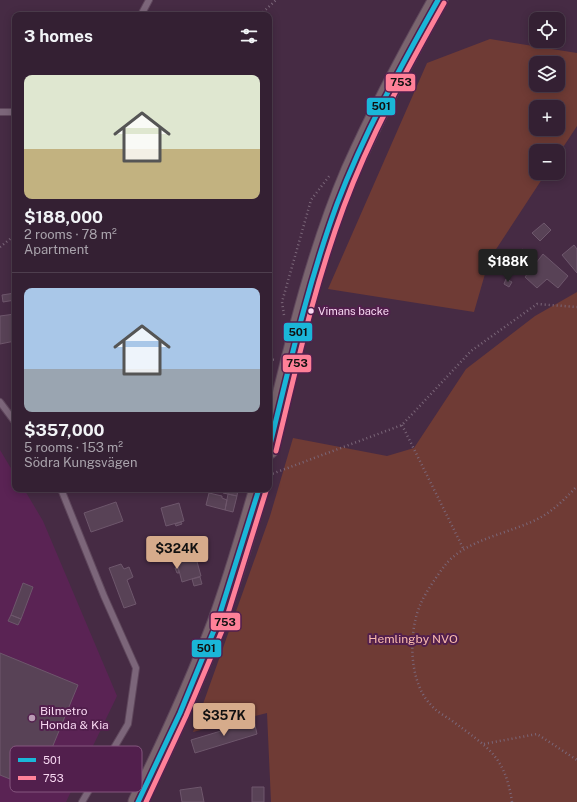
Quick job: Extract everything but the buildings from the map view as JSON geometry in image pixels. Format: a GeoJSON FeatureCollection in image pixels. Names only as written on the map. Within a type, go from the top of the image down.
{"type":"FeatureCollection","features":[{"type":"Feature","properties":{"kind":"main road"},"geometry":{"type":"LineString","coordinates":[[272,437],[312,280],[351,171],[380,109],[438,0]]}},
{"type":"Feature","properties":{"kind":"main road"},"geometry":{"type":"LineString","coordinates":[[138,802],[161,755],[217,623],[242,549],[258,492]]}},
{"type":"Feature","properties":{"kind":"lane"},"geometry":{"type":"LineString","coordinates":[[143,12],[149,0]]}},
{"type":"Feature","properties":{"kind":"lane"},"geometry":{"type":"LineString","coordinates":[[0,112],[12,112]]}},
{"type":"Feature","properties":{"kind":"lane"},"geometry":{"type":"LineString","coordinates":[[0,402],[12,418]]}},
{"type":"Feature","properties":{"kind":"lane"},"geometry":{"type":"LineString","coordinates":[[62,492],[104,596],[136,668],[128,724],[115,746]]}},
{"type":"Feature","properties":{"kind":"lane"},"geometry":{"type":"LineString","coordinates":[[82,802],[88,792]]}},
{"type":"Feature","properties":{"kind":"path"},"geometry":{"type":"LineString","coordinates":[[263,12],[276,0]]}},
{"type":"Feature","properties":{"kind":"path"},"geometry":{"type":"LineString","coordinates":[[0,247],[12,238]]}},
{"type":"Feature","properties":{"kind":"path"},"geometry":{"type":"LineString","coordinates":[[272,474],[402,425],[471,351],[537,304],[577,307]]}},
{"type":"Feature","properties":{"kind":"path"},"geometry":{"type":"LineString","coordinates":[[402,425],[464,550]]}},
{"type":"Feature","properties":{"kind":"path"},"geometry":{"type":"LineString","coordinates":[[512,802],[509,782],[499,760],[484,744],[431,706],[419,688],[412,666],[413,632],[421,603],[446,564],[464,550],[544,516],[577,486]]}},
{"type":"Feature","properties":{"kind":"path"},"geometry":{"type":"LineString","coordinates":[[484,744],[537,734],[577,760]]}},
{"type":"Feature","properties":{"kind":"shaded area"},"geometry":{"type":"Polygon","coordinates":[[[0,450],[12,470],[12,492],[26,492],[43,521],[117,696],[93,746],[10,746],[10,792],[71,792],[66,802],[0,802],[0,450]]]}},
{"type":"Feature","properties":{"kind":"green space"},"geometry":{"type":"Polygon","coordinates":[[[490,39],[529,45],[529,48],[546,48],[577,53],[577,126],[565,144],[529,144],[529,180],[541,180],[489,260],[474,312],[328,289],[427,63],[490,39]]]}},
{"type":"Feature","properties":{"kind":"green space","name":"Hemlingby NVO"},"geometry":{"type":"Polygon","coordinates":[[[577,292],[577,802],[271,802],[267,713],[193,732],[270,516],[293,438],[387,456],[414,448],[466,369],[535,316],[577,292]]]}},
{"type":"Feature","properties":{"kind":"transit line","name":"501"},"geometry":{"type":"LineString","coordinates":[[272,437],[308,295],[337,204],[371,126],[438,0]]}},
{"type":"Feature","properties":{"kind":"transit line","name":"753"},"geometry":{"type":"LineString","coordinates":[[276,451],[298,359],[315,297],[333,236],[344,206],[377,128],[444,3]]}},
{"type":"Feature","properties":{"kind":"transit line","name":"501"},"geometry":{"type":"LineString","coordinates":[[138,802],[180,713],[217,623],[258,492]]}},
{"type":"Feature","properties":{"kind":"transit line","name":"753"},"geometry":{"type":"LineString","coordinates":[[146,802],[186,716],[224,626],[266,492]]}},
{"type":"Feature","properties":{"kind":"place","name":"Vimans backe"},"geometry":{"type":"Point","coordinates":[311,311]}},
{"type":"Feature","properties":{"kind":"place","name":"Bilmetro Honda & Kia"},"geometry":{"type":"Point","coordinates":[32,718]}}]}
